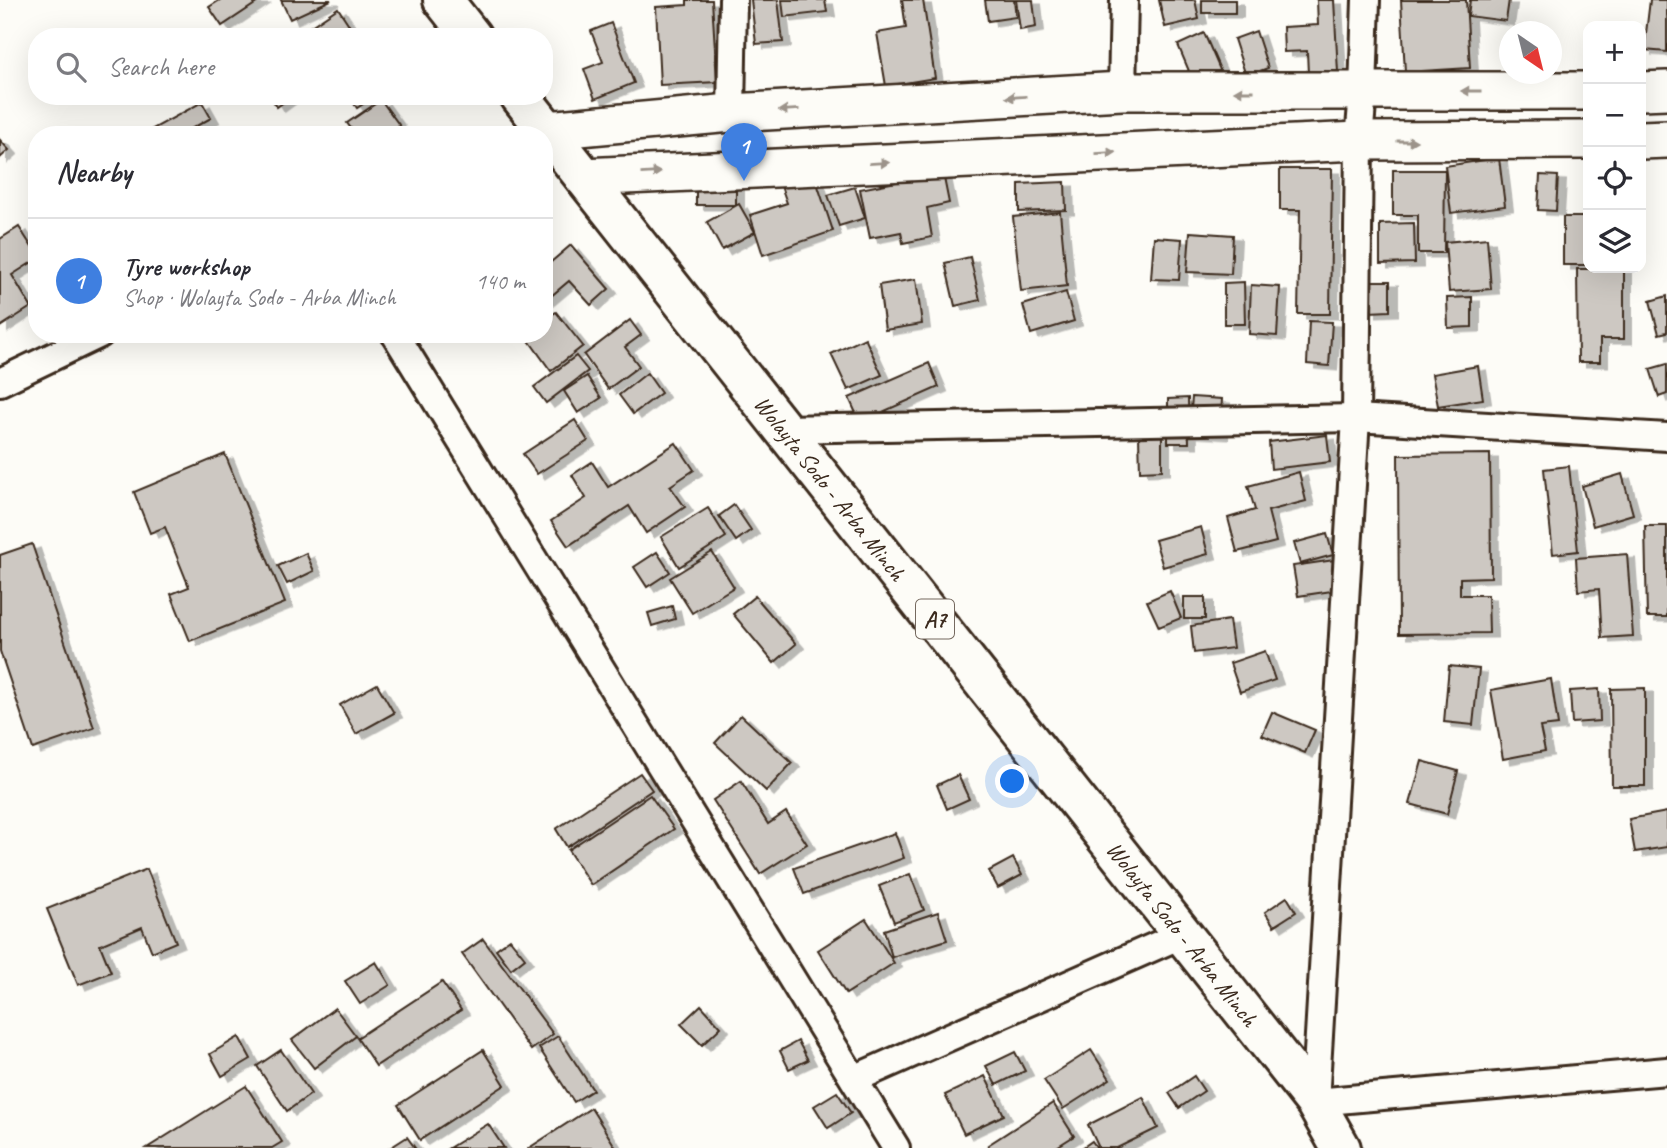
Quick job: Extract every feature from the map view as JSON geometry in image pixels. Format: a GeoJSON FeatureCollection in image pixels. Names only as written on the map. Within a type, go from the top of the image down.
{"type":"FeatureCollection","features":[{"type":"Feature","properties":{"kind":"highway"},"geometry":{"type":"LineString","coordinates":[[443,0],[465,28]]}},
{"type":"Feature","properties":{"kind":"highway","name":"Wolayta Sodo - Arba Minch"},"geometry":{"type":"LineString","coordinates":[[525,105],[538,126]]}},
{"type":"Feature","properties":{"kind":"highway","name":"Wolayta Sodo - Arba Minch"},"geometry":{"type":"LineString","coordinates":[[553,145],[583,177],[784,429],[1315,1102],[1341,1148]]}},
{"type":"Feature","properties":{"kind":"main road"},"geometry":{"type":"LineString","coordinates":[[1646,91],[1667,90]]}},
{"type":"Feature","properties":{"kind":"main road"},"geometry":{"type":"LineString","coordinates":[[553,131],[731,113],[1122,91],[1583,91]]}},
{"type":"Feature","properties":{"kind":"main road"},"geometry":{"type":"LineString","coordinates":[[1646,140],[1667,139]]}},
{"type":"Feature","properties":{"kind":"main road"},"geometry":{"type":"LineString","coordinates":[[583,177],[1359,141],[1583,140]]}},
{"type":"Feature","properties":{"kind":"street"},"geometry":{"type":"LineString","coordinates":[[731,113],[733,0]]}},
{"type":"Feature","properties":{"kind":"street"},"geometry":{"type":"LineString","coordinates":[[1122,91],[1124,0]]}},
{"type":"Feature","properties":{"kind":"street"},"geometry":{"type":"LineString","coordinates":[[1366,0],[1359,141],[1356,418],[1315,1102],[1667,1071]]}},
{"type":"Feature","properties":{"kind":"street"},"geometry":{"type":"LineString","coordinates":[[0,382],[81,343]]}},
{"type":"Feature","properties":{"kind":"street"},"geometry":{"type":"LineString","coordinates":[[401,343],[896,1148]]}},
{"type":"Feature","properties":{"kind":"street"},"geometry":{"type":"LineString","coordinates":[[784,429],[1356,418],[1667,437]]}},
{"type":"Feature","properties":{"kind":"street"},"geometry":{"type":"LineString","coordinates":[[854,1079],[1182,934]]}},
{"type":"Feature","properties":{"kind":"building"},"geometry":{"type":"Polygon","coordinates":[[[220,0],[261,0],[222,26],[209,7],[220,0]]]}},
{"type":"Feature","properties":{"kind":"building"},"geometry":{"type":"Polygon","coordinates":[[[281,0],[331,0],[290,19],[281,0]]]}},
{"type":"Feature","properties":{"kind":"building"},"geometry":{"type":"Polygon","coordinates":[[[687,0],[712,0],[717,82],[660,85],[656,7],[687,5],[687,0]]]}},
{"type":"Feature","properties":{"kind":"building"},"geometry":{"type":"Polygon","coordinates":[[[751,0],[778,0],[783,42],[756,44],[751,0]]]}},
{"type":"Feature","properties":{"kind":"building"},"geometry":{"type":"Polygon","coordinates":[[[782,0],[825,0],[827,12],[784,17],[782,0]]]}},
{"type":"Feature","properties":{"kind":"building"},"geometry":{"type":"Polygon","coordinates":[[[902,0],[923,0],[935,78],[886,86],[877,33],[906,28],[902,0]]]}},
{"type":"Feature","properties":{"kind":"building"},"geometry":{"type":"Polygon","coordinates":[[[985,0],[1014,0],[1016,17],[988,21],[985,0]]]}},
{"type":"Feature","properties":{"kind":"building"},"geometry":{"type":"Polygon","coordinates":[[[1016,0],[1033,0],[1036,27],[1020,30],[1016,0]]]}},
{"type":"Feature","properties":{"kind":"building"},"geometry":{"type":"Polygon","coordinates":[[[1159,0],[1195,0],[1199,19],[1165,27],[1159,0]]]}},
{"type":"Feature","properties":{"kind":"building"},"geometry":{"type":"Polygon","coordinates":[[[1202,0],[1235,0],[1235,13],[1202,13],[1202,0]]]}},
{"type":"Feature","properties":{"kind":"building"},"geometry":{"type":"Polygon","coordinates":[[[1317,0],[1334,0],[1338,72],[1308,74],[1307,51],[1284,52],[1283,27],[1318,25],[1317,0]]]}},
{"type":"Feature","properties":{"kind":"building"},"geometry":{"type":"Polygon","coordinates":[[[1401,0],[1466,0],[1470,68],[1405,72],[1401,0]]]}},
{"type":"Feature","properties":{"kind":"building"},"geometry":{"type":"Polygon","coordinates":[[[1470,0],[1509,0],[1506,21],[1468,16],[1470,0]]]}},
{"type":"Feature","properties":{"kind":"building"},"geometry":{"type":"Polygon","coordinates":[[[1650,0],[1667,0],[1667,52],[1646,50],[1650,0]]]}},
{"type":"Feature","properties":{"kind":"building"},"geometry":{"type":"Polygon","coordinates":[[[338,8],[351,28],[308,28],[338,8]]]}},
{"type":"Feature","properties":{"kind":"building"},"geometry":{"type":"Polygon","coordinates":[[[611,23],[634,83],[595,99],[584,69],[603,62],[591,31],[611,23]]]}},
{"type":"Feature","properties":{"kind":"building"},"geometry":{"type":"Polygon","coordinates":[[[1256,31],[1268,68],[1246,76],[1234,39],[1256,31]]]}},
{"type":"Feature","properties":{"kind":"building"},"geometry":{"type":"Polygon","coordinates":[[[1204,33],[1221,72],[1194,83],[1178,45],[1204,33]]]}},
{"type":"Feature","properties":{"kind":"building"},"geometry":{"type":"Polygon","coordinates":[[[196,105],[204,105],[211,118],[196,126],[158,126],[196,105]]]}},
{"type":"Feature","properties":{"kind":"building"},"geometry":{"type":"Polygon","coordinates":[[[374,105],[385,105],[400,126],[349,126],[347,123],[374,105]]]}},
{"type":"Feature","properties":{"kind":"building"},"geometry":{"type":"Polygon","coordinates":[[[0,140],[9,150],[0,158],[0,140]]]}},
{"type":"Feature","properties":{"kind":"building"},"geometry":{"type":"Polygon","coordinates":[[[1499,158],[1505,206],[1451,213],[1445,166],[1499,158]]]}},
{"type":"Feature","properties":{"kind":"building"},"geometry":{"type":"Polygon","coordinates":[[[1280,169],[1332,169],[1330,314],[1298,314],[1300,210],[1280,210],[1280,169]]]}},
{"type":"Feature","properties":{"kind":"building"},"geometry":{"type":"Polygon","coordinates":[[[1393,170],[1445,170],[1444,253],[1418,253],[1418,215],[1393,215],[1393,170]]]}},
{"type":"Feature","properties":{"kind":"building"},"geometry":{"type":"Polygon","coordinates":[[[943,173],[949,203],[927,208],[932,237],[903,243],[901,232],[870,238],[860,189],[943,173]]]}},
{"type":"Feature","properties":{"kind":"building"},"geometry":{"type":"Polygon","coordinates":[[[814,174],[833,231],[763,255],[750,215],[787,203],[781,186],[814,174]]]}},
{"type":"Feature","properties":{"kind":"building"},"geometry":{"type":"Polygon","coordinates":[[[1540,175],[1558,176],[1556,211],[1538,210],[1540,175]]]}},
{"type":"Feature","properties":{"kind":"building"},"geometry":{"type":"Polygon","coordinates":[[[1065,182],[1066,210],[1019,212],[1019,184],[1065,182]]]}},
{"type":"Feature","properties":{"kind":"building"},"geometry":{"type":"Polygon","coordinates":[[[696,184],[736,184],[736,205],[696,205],[696,184]]]}},
{"type":"Feature","properties":{"kind":"building"},"geometry":{"type":"Polygon","coordinates":[[[855,187],[865,218],[839,226],[828,195],[855,187]]]}},
{"type":"Feature","properties":{"kind":"building"},"geometry":{"type":"Polygon","coordinates":[[[739,204],[755,232],[722,250],[707,222],[739,204]]]}},
{"type":"Feature","properties":{"kind":"building"},"geometry":{"type":"Polygon","coordinates":[[[1060,212],[1067,286],[1021,291],[1013,217],[1060,212]]]}},
{"type":"Feature","properties":{"kind":"building"},"geometry":{"type":"Polygon","coordinates":[[[1563,217],[1583,217],[1583,265],[1563,265],[1563,217]]]}},
{"type":"Feature","properties":{"kind":"building"},"geometry":{"type":"Polygon","coordinates":[[[1414,223],[1415,263],[1380,264],[1380,224],[1414,223]]]}},
{"type":"Feature","properties":{"kind":"building"},"geometry":{"type":"Polygon","coordinates":[[[19,227],[28,241],[28,265],[12,275],[28,302],[28,309],[0,327],[0,239],[19,227]]]}},
{"type":"Feature","properties":{"kind":"building"},"geometry":{"type":"Polygon","coordinates":[[[1190,232],[1233,235],[1231,274],[1187,272],[1190,232]]]}},
{"type":"Feature","properties":{"kind":"building"},"geometry":{"type":"Polygon","coordinates":[[[1154,237],[1182,239],[1179,280],[1151,279],[1154,237]]]}},
{"type":"Feature","properties":{"kind":"building"},"geometry":{"type":"Polygon","coordinates":[[[1487,238],[1491,289],[1449,292],[1445,242],[1487,238]]]}},
{"type":"Feature","properties":{"kind":"building"},"geometry":{"type":"Polygon","coordinates":[[[571,245],[609,289],[591,305],[569,281],[553,294],[553,260],[571,245]]]}},
{"type":"Feature","properties":{"kind":"building"},"geometry":{"type":"Polygon","coordinates":[[[970,257],[980,300],[955,306],[945,263],[970,257]]]}},
{"type":"Feature","properties":{"kind":"building"},"geometry":{"type":"Polygon","coordinates":[[[1577,269],[1583,269],[1583,273],[1624,273],[1624,339],[1600,339],[1600,362],[1578,362],[1577,269]]]}},
{"type":"Feature","properties":{"kind":"building"},"geometry":{"type":"Polygon","coordinates":[[[916,279],[922,324],[885,330],[879,285],[916,279]]]}},
{"type":"Feature","properties":{"kind":"building"},"geometry":{"type":"Polygon","coordinates":[[[1369,281],[1390,281],[1390,311],[1369,312],[1369,281]]]}},
{"type":"Feature","properties":{"kind":"building"},"geometry":{"type":"Polygon","coordinates":[[[1244,282],[1245,324],[1224,324],[1224,283],[1244,282]]]}},
{"type":"Feature","properties":{"kind":"building"},"geometry":{"type":"Polygon","coordinates":[[[1251,285],[1280,287],[1277,336],[1249,334],[1251,285]]]}},
{"type":"Feature","properties":{"kind":"building"},"geometry":{"type":"Polygon","coordinates":[[[1066,292],[1074,321],[1031,334],[1023,305],[1066,292]]]}},
{"type":"Feature","properties":{"kind":"building"},"geometry":{"type":"Polygon","coordinates":[[[1667,296],[1667,332],[1659,334],[1650,301],[1667,296]]]}},
{"type":"Feature","properties":{"kind":"building"},"geometry":{"type":"Polygon","coordinates":[[[1472,297],[1472,327],[1448,328],[1447,298],[1472,297]]]}},
{"type":"Feature","properties":{"kind":"building"},"geometry":{"type":"Polygon","coordinates":[[[556,312],[583,346],[551,371],[531,343],[553,343],[553,314],[556,312]]]}},
{"type":"Feature","properties":{"kind":"building"},"geometry":{"type":"Polygon","coordinates":[[[630,320],[641,335],[625,347],[639,366],[608,389],[584,355],[630,320]]]}},
{"type":"Feature","properties":{"kind":"building"},"geometry":{"type":"Polygon","coordinates":[[[1309,321],[1332,322],[1329,366],[1307,364],[1309,321]]]}},
{"type":"Feature","properties":{"kind":"building"},"geometry":{"type":"Polygon","coordinates":[[[865,338],[882,375],[848,390],[831,354],[865,338]]]}},
{"type":"Feature","properties":{"kind":"building"},"geometry":{"type":"Polygon","coordinates":[[[576,356],[588,371],[546,403],[534,387],[576,356]]]}},
{"type":"Feature","properties":{"kind":"building"},"geometry":{"type":"Polygon","coordinates":[[[929,363],[939,387],[860,422],[849,398],[929,363]]]}},
{"type":"Feature","properties":{"kind":"building"},"geometry":{"type":"Polygon","coordinates":[[[1667,364],[1667,394],[1659,397],[1650,369],[1667,364]]]}},
{"type":"Feature","properties":{"kind":"building"},"geometry":{"type":"Polygon","coordinates":[[[1478,366],[1483,399],[1438,406],[1432,374],[1478,366]]]}},
{"type":"Feature","properties":{"kind":"building"},"geometry":{"type":"Polygon","coordinates":[[[647,373],[661,393],[633,414],[619,395],[647,373]]]}},
{"type":"Feature","properties":{"kind":"building"},"geometry":{"type":"Polygon","coordinates":[[[587,376],[601,398],[578,413],[564,391],[587,376]]]}},
{"type":"Feature","properties":{"kind":"building"},"geometry":{"type":"Polygon","coordinates":[[[1192,397],[1222,399],[1220,435],[1189,433],[1192,397]]]}},
{"type":"Feature","properties":{"kind":"building"},"geometry":{"type":"Polygon","coordinates":[[[1188,398],[1189,443],[1168,443],[1168,399],[1188,398]]]}},
{"type":"Feature","properties":{"kind":"building"},"geometry":{"type":"Polygon","coordinates":[[[575,420],[588,441],[537,474],[523,454],[575,420]]]}},
{"type":"Feature","properties":{"kind":"building"},"geometry":{"type":"Polygon","coordinates":[[[1162,435],[1162,470],[1140,471],[1139,436],[1162,435]]]}},
{"type":"Feature","properties":{"kind":"building"},"geometry":{"type":"Polygon","coordinates":[[[1327,435],[1330,462],[1271,469],[1269,442],[1327,435]]]}},
{"type":"Feature","properties":{"kind":"building"},"geometry":{"type":"Polygon","coordinates":[[[676,443],[694,470],[670,486],[685,507],[646,533],[629,506],[568,546],[551,521],[586,498],[572,475],[592,462],[608,487],[676,443]]]}},
{"type":"Feature","properties":{"kind":"building"},"geometry":{"type":"Polygon","coordinates":[[[225,454],[285,603],[190,641],[171,594],[189,587],[165,527],[150,533],[134,492],[225,454]]]}},
{"type":"Feature","properties":{"kind":"building"},"geometry":{"type":"Polygon","coordinates":[[[1490,454],[1491,577],[1460,578],[1460,595],[1488,595],[1489,633],[1399,634],[1398,455],[1490,454]]]}},
{"type":"Feature","properties":{"kind":"building"},"geometry":{"type":"Polygon","coordinates":[[[1569,466],[1578,551],[1553,554],[1544,469],[1569,466]]]}},
{"type":"Feature","properties":{"kind":"building"},"geometry":{"type":"Polygon","coordinates":[[[1299,472],[1306,501],[1268,511],[1276,542],[1237,552],[1228,518],[1255,510],[1248,486],[1299,472]]]}},
{"type":"Feature","properties":{"kind":"building"},"geometry":{"type":"Polygon","coordinates":[[[1622,474],[1633,514],[1593,526],[1582,486],[1622,474]]]}},
{"type":"Feature","properties":{"kind":"building"},"geometry":{"type":"Polygon","coordinates":[[[734,505],[751,530],[736,541],[719,516],[734,505]]]}},
{"type":"Feature","properties":{"kind":"building"},"geometry":{"type":"Polygon","coordinates":[[[708,508],[726,537],[679,567],[661,537],[708,508]]]}},
{"type":"Feature","properties":{"kind":"building"},"geometry":{"type":"Polygon","coordinates":[[[1645,526],[1667,526],[1667,617],[1647,617],[1645,526]]]}},
{"type":"Feature","properties":{"kind":"building"},"geometry":{"type":"Polygon","coordinates":[[[1201,527],[1208,554],[1163,567],[1155,540],[1201,527]]]}},
{"type":"Feature","properties":{"kind":"building"},"geometry":{"type":"Polygon","coordinates":[[[1327,534],[1333,555],[1300,564],[1294,543],[1327,534]]]}},
{"type":"Feature","properties":{"kind":"building"},"geometry":{"type":"Polygon","coordinates":[[[32,544],[94,728],[33,749],[0,651],[0,555],[32,544]]]}},
{"type":"Feature","properties":{"kind":"building"},"geometry":{"type":"Polygon","coordinates":[[[657,552],[670,572],[647,587],[634,567],[657,552]]]}},
{"type":"Feature","properties":{"kind":"building"},"geometry":{"type":"Polygon","coordinates":[[[712,552],[734,587],[692,613],[670,578],[712,552]]]}},
{"type":"Feature","properties":{"kind":"building"},"geometry":{"type":"Polygon","coordinates":[[[306,553],[314,571],[287,584],[278,566],[306,553]]]}},
{"type":"Feature","properties":{"kind":"building"},"geometry":{"type":"Polygon","coordinates":[[[1627,554],[1633,636],[1602,638],[1599,589],[1578,591],[1576,558],[1627,554]]]}},
{"type":"Feature","properties":{"kind":"building"},"geometry":{"type":"Polygon","coordinates":[[[1348,558],[1352,588],[1298,596],[1293,566],[1348,558]]]}},
{"type":"Feature","properties":{"kind":"building"},"geometry":{"type":"Polygon","coordinates":[[[1170,591],[1181,618],[1159,627],[1147,601],[1170,591]]]}},
{"type":"Feature","properties":{"kind":"building"},"geometry":{"type":"Polygon","coordinates":[[[755,596],[796,644],[774,663],[733,614],[755,596]]]}},
{"type":"Feature","properties":{"kind":"building"},"geometry":{"type":"Polygon","coordinates":[[[1184,597],[1205,597],[1205,619],[1184,619],[1184,597]]]}},
{"type":"Feature","properties":{"kind":"building"},"geometry":{"type":"Polygon","coordinates":[[[672,606],[675,619],[652,626],[648,613],[672,606]]]}},
{"type":"Feature","properties":{"kind":"building"},"geometry":{"type":"Polygon","coordinates":[[[1229,620],[1233,648],[1194,653],[1191,626],[1229,620]]]}},
{"type":"Feature","properties":{"kind":"building"},"geometry":{"type":"Polygon","coordinates":[[[1265,651],[1275,680],[1240,692],[1230,663],[1265,651]]]}},
{"type":"Feature","properties":{"kind":"building"},"geometry":{"type":"Polygon","coordinates":[[[1449,666],[1479,669],[1473,725],[1444,722],[1449,666]]]}},
{"type":"Feature","properties":{"kind":"building"},"geometry":{"type":"Polygon","coordinates":[[[1551,679],[1558,725],[1540,727],[1545,751],[1503,759],[1491,690],[1551,679]]]}},
{"type":"Feature","properties":{"kind":"building"},"geometry":{"type":"Polygon","coordinates":[[[377,684],[394,713],[356,734],[340,705],[377,684]]]}},
{"type":"Feature","properties":{"kind":"building"},"geometry":{"type":"Polygon","coordinates":[[[1645,688],[1645,786],[1612,786],[1611,689],[1645,688]]]}},
{"type":"Feature","properties":{"kind":"building"},"geometry":{"type":"Polygon","coordinates":[[[1599,689],[1600,721],[1572,723],[1570,691],[1599,689]]]}},
{"type":"Feature","properties":{"kind":"building"},"geometry":{"type":"Polygon","coordinates":[[[1272,712],[1315,730],[1305,753],[1262,735],[1272,712]]]}},
{"type":"Feature","properties":{"kind":"building"},"geometry":{"type":"Polygon","coordinates":[[[741,715],[792,763],[766,791],[715,743],[741,715]]]}},
{"type":"Feature","properties":{"kind":"building"},"geometry":{"type":"Polygon","coordinates":[[[1422,761],[1458,771],[1447,814],[1410,804],[1422,761]]]}},
{"type":"Feature","properties":{"kind":"building"},"geometry":{"type":"Polygon","coordinates":[[[640,773],[652,790],[567,847],[556,829],[640,773]]]}},
{"type":"Feature","properties":{"kind":"building"},"geometry":{"type":"Polygon","coordinates":[[[958,775],[969,799],[947,809],[937,785],[958,775]]]}},
{"type":"Feature","properties":{"kind":"building"},"geometry":{"type":"Polygon","coordinates":[[[741,781],[768,824],[786,812],[807,844],[760,874],[713,800],[741,781]]]}},
{"type":"Feature","properties":{"kind":"building"},"geometry":{"type":"Polygon","coordinates":[[[650,795],[674,829],[591,885],[568,850],[650,795]]]}},
{"type":"Feature","properties":{"kind":"building"},"geometry":{"type":"Polygon","coordinates":[[[1667,812],[1667,847],[1635,852],[1629,819],[1667,812]]]}},
{"type":"Feature","properties":{"kind":"building"},"geometry":{"type":"Polygon","coordinates":[[[895,833],[904,858],[804,894],[794,868],[895,833]]]}},
{"type":"Feature","properties":{"kind":"building"},"geometry":{"type":"Polygon","coordinates":[[[1013,858],[1022,875],[998,888],[989,871],[1013,858]]]}},
{"type":"Feature","properties":{"kind":"building"},"geometry":{"type":"Polygon","coordinates":[[[147,869],[176,942],[152,952],[142,927],[100,945],[111,972],[78,985],[47,909],[147,869]]]}},
{"type":"Feature","properties":{"kind":"building"},"geometry":{"type":"Polygon","coordinates":[[[910,874],[924,910],[894,922],[879,886],[910,874]]]}},
{"type":"Feature","properties":{"kind":"building"},"geometry":{"type":"Polygon","coordinates":[[[1287,897],[1296,912],[1274,926],[1265,912],[1287,897]]]}},
{"type":"Feature","properties":{"kind":"building"},"geometry":{"type":"Polygon","coordinates":[[[938,912],[947,940],[892,957],[884,930],[938,912]]]}},
{"type":"Feature","properties":{"kind":"building"},"geometry":{"type":"Polygon","coordinates":[[[866,919],[894,963],[846,994],[818,950],[866,919]]]}},
{"type":"Feature","properties":{"kind":"building"},"geometry":{"type":"Polygon","coordinates":[[[483,939],[553,1034],[531,1050],[462,954],[483,939]]]}},
{"type":"Feature","properties":{"kind":"building"},"geometry":{"type":"Polygon","coordinates":[[[510,939],[525,958],[511,969],[496,949],[510,939]]]}},
{"type":"Feature","properties":{"kind":"building"},"geometry":{"type":"Polygon","coordinates":[[[376,962],[390,985],[360,1004],[345,981],[376,962]]]}},
{"type":"Feature","properties":{"kind":"building"},"geometry":{"type":"Polygon","coordinates":[[[442,982],[461,1010],[376,1066],[357,1038],[442,982]]]}},
{"type":"Feature","properties":{"kind":"building"},"geometry":{"type":"Polygon","coordinates":[[[701,1005],[721,1027],[702,1045],[681,1024],[701,1005]]]}},
{"type":"Feature","properties":{"kind":"building"},"geometry":{"type":"Polygon","coordinates":[[[335,1008],[356,1036],[314,1068],[292,1040],[335,1008]]]}},
{"type":"Feature","properties":{"kind":"building"},"geometry":{"type":"Polygon","coordinates":[[[558,1036],[593,1090],[574,1102],[539,1048],[558,1036]]]}},
{"type":"Feature","properties":{"kind":"building"},"geometry":{"type":"Polygon","coordinates":[[[239,1037],[251,1059],[222,1076],[210,1054],[239,1037]]]}},
{"type":"Feature","properties":{"kind":"building"},"geometry":{"type":"Polygon","coordinates":[[[798,1041],[808,1060],[789,1069],[780,1051],[798,1041]]]}},
{"type":"Feature","properties":{"kind":"building"},"geometry":{"type":"Polygon","coordinates":[[[281,1050],[311,1094],[287,1111],[257,1066],[281,1050]]]}},
{"type":"Feature","properties":{"kind":"building"},"geometry":{"type":"Polygon","coordinates":[[[483,1050],[505,1085],[420,1140],[398,1105],[483,1050]]]}},
{"type":"Feature","properties":{"kind":"building"},"geometry":{"type":"Polygon","coordinates":[[[1091,1050],[1110,1079],[1063,1109],[1044,1080],[1091,1050]]]}},
{"type":"Feature","properties":{"kind":"building"},"geometry":{"type":"Polygon","coordinates":[[[1015,1052],[1025,1071],[996,1085],[986,1066],[1015,1052]]]}},
{"type":"Feature","properties":{"kind":"building"},"geometry":{"type":"Polygon","coordinates":[[[985,1076],[1004,1115],[964,1134],[945,1095],[985,1076]]]}},
{"type":"Feature","properties":{"kind":"building"},"geometry":{"type":"Polygon","coordinates":[[[1194,1076],[1204,1091],[1179,1108],[1169,1093],[1194,1076]]]}},
{"type":"Feature","properties":{"kind":"building"},"geometry":{"type":"Polygon","coordinates":[[[246,1086],[282,1142],[272,1148],[147,1148],[246,1086]]]}},
{"type":"Feature","properties":{"kind":"building"},"geometry":{"type":"Polygon","coordinates":[[[837,1092],[851,1113],[828,1128],[814,1106],[837,1092]]]}},
{"type":"Feature","properties":{"kind":"building"},"geometry":{"type":"Polygon","coordinates":[[[1143,1097],[1158,1128],[1117,1148],[1099,1148],[1088,1125],[1143,1097]]]}},
{"type":"Feature","properties":{"kind":"building"},"geometry":{"type":"Polygon","coordinates":[[[1053,1103],[1074,1136],[1055,1148],[990,1148],[988,1145],[1053,1103]]]}},
{"type":"Feature","properties":{"kind":"building"},"geometry":{"type":"Polygon","coordinates":[[[591,1108],[616,1148],[529,1148],[591,1108]]]}},
{"type":"Feature","properties":{"kind":"building"},"geometry":{"type":"Polygon","coordinates":[[[488,1124],[504,1148],[449,1148],[488,1124]]]}},
{"type":"Feature","properties":{"kind":"building"},"geometry":{"type":"Polygon","coordinates":[[[407,1137],[415,1148],[390,1148],[407,1137]]]}},
{"type":"Feature","properties":{"kind":"building"},"geometry":{"type":"Polygon","coordinates":[[[1092,1141],[1097,1148],[1082,1148],[1092,1141]]]}},
{"type":"Feature","properties":{"kind":"place","name":"Tyre workshop"},"geometry":{"type":"Point","coordinates":[744,181]}}]}
